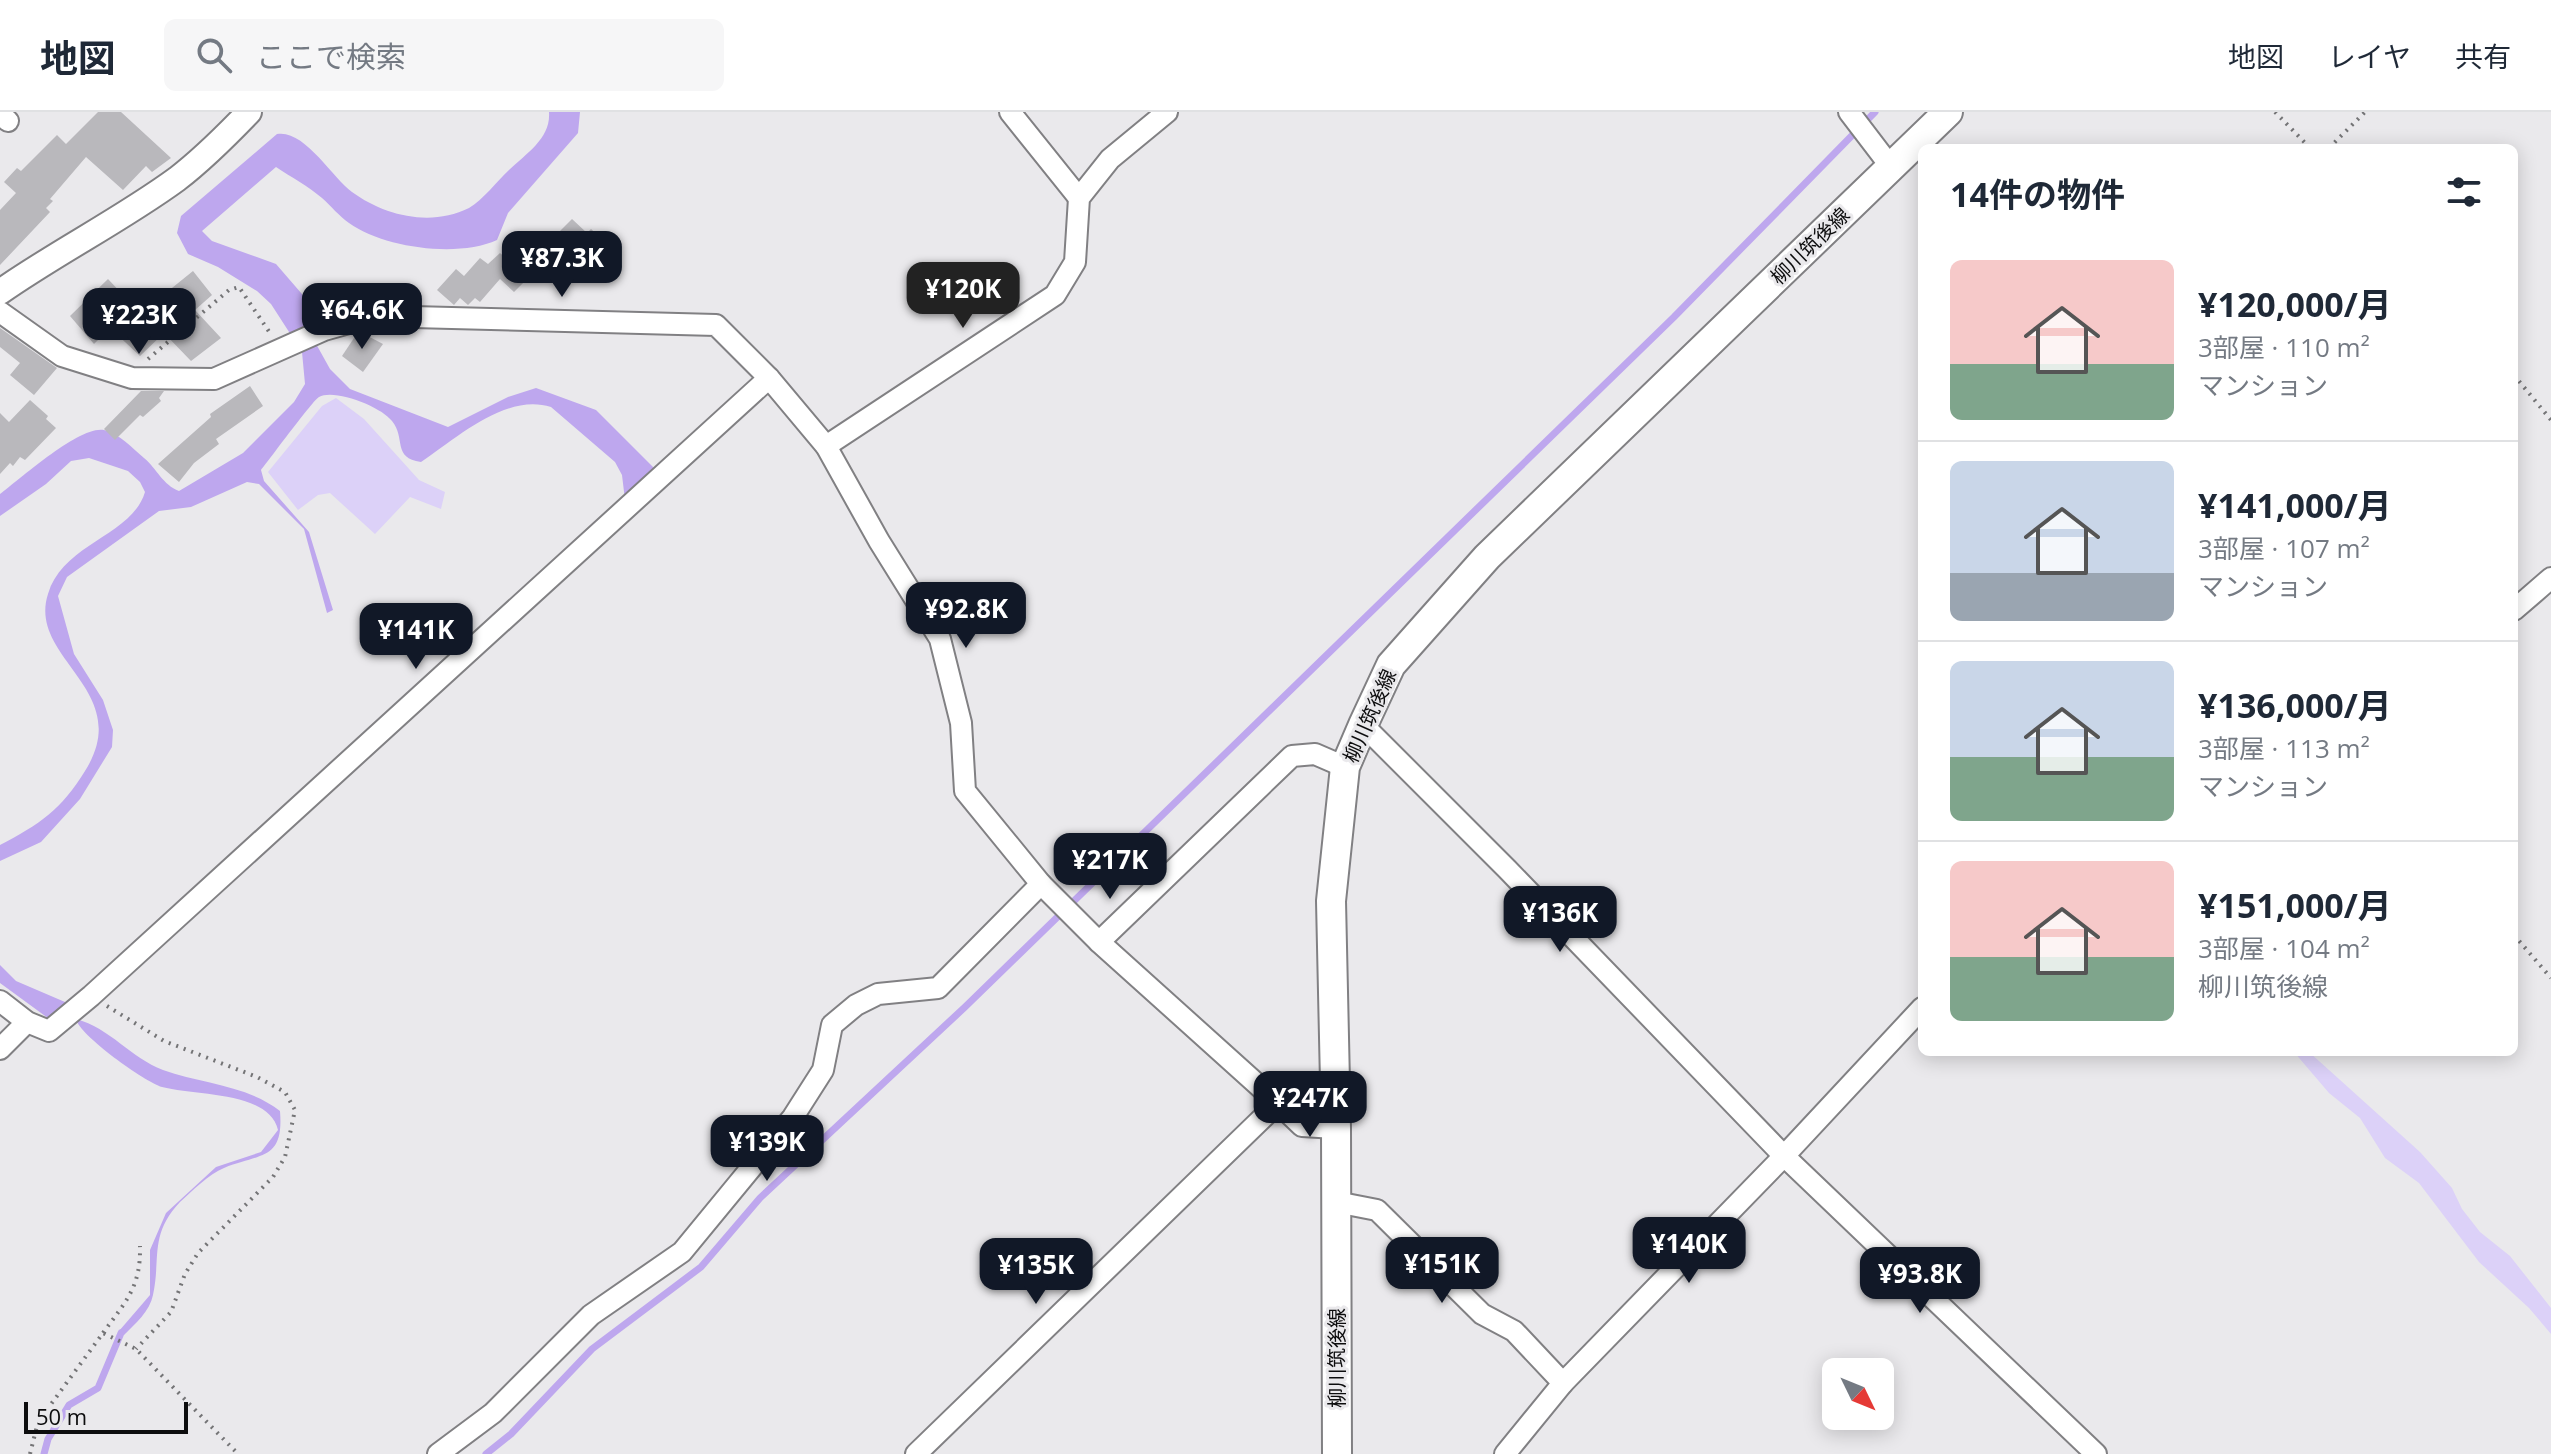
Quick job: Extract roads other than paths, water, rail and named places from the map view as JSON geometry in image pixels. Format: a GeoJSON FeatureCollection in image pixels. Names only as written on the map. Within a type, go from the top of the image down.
{"type":"FeatureCollection","features":[{"type":"Feature","properties":{"kind":"main road","name":"柳川筑後線"},"geometry":{"type":"LineString","coordinates":[[1337,1454],[1336,1128],[1331,901],[1345,767],[1363,725],[1391,665],[1487,557],[1948,112]]}},
{"type":"Feature","properties":{"kind":"street"},"geometry":{"type":"LineString","coordinates":[[0,292],[47,259],[175,180],[209,153],[249,112]]}},
{"type":"Feature","properties":{"kind":"street"},"geometry":{"type":"LineString","coordinates":[[1010,112],[1079,198]]}},
{"type":"Feature","properties":{"kind":"street"},"geometry":{"type":"LineString","coordinates":[[826,446],[1055,295],[1075,262],[1079,198],[1110,159],[1167,112]]}},
{"type":"Feature","properties":{"kind":"street"},"geometry":{"type":"LineString","coordinates":[[1849,112],[1891,167]]}},
{"type":"Feature","properties":{"kind":"street"},"geometry":{"type":"LineString","coordinates":[[0,312],[62,356],[127,376],[214,379],[324,330],[374,316],[716,325],[769,378],[826,446],[879,541],[940,639],[961,723],[965,791],[1041,884],[1099,942],[1302,1126],[1336,1128]]}},
{"type":"Feature","properties":{"kind":"street"},"geometry":{"type":"LineString","coordinates":[[0,1001],[27,1022],[49,1031],[769,378]]}},
{"type":"Feature","properties":{"kind":"street"},"geometry":{"type":"LineString","coordinates":[[2518,607],[2551,578]]}},
{"type":"Feature","properties":{"kind":"street"},"geometry":{"type":"LineString","coordinates":[[1363,725],[1518,880],[1784,1156],[2085,1450]]}},
{"type":"Feature","properties":{"kind":"street"},"geometry":{"type":"LineString","coordinates":[[1099,942],[1292,756],[1315,754],[1345,767]]}},
{"type":"Feature","properties":{"kind":"street"},"geometry":{"type":"LineString","coordinates":[[438,1454],[493,1413],[591,1315],[682,1252],[793,1117],[823,1070],[832,1025],[856,1005],[878,994],[938,988],[1041,884]]}},
{"type":"Feature","properties":{"kind":"street"},"geometry":{"type":"LineString","coordinates":[[1505,1454],[1563,1383],[1784,1156],[1918,1012]]}},
{"type":"Feature","properties":{"kind":"street"},"geometry":{"type":"LineString","coordinates":[[0,1049],[27,1022]]}},
{"type":"Feature","properties":{"kind":"street"},"geometry":{"type":"LineString","coordinates":[[916,1454],[1278,1103]]}},
{"type":"Feature","properties":{"kind":"street"},"geometry":{"type":"LineString","coordinates":[[1336,1202],[1377,1210],[1482,1314],[1514,1331],[1563,1383]]}},
{"type":"Feature","properties":{"kind":"waterway"},"geometry":{"type":"LineString","coordinates":[[486,1454],[511,1434],[592,1349],[701,1267],[760,1198],[965,1007],[1674,317],[1875,112]]}},
{"type":"Feature","properties":{"kind":"waterway"},"geometry":{"type":"LineString","coordinates":[[44,1454],[48,1439],[69,1405],[98,1388],[121,1333]]}}]}
